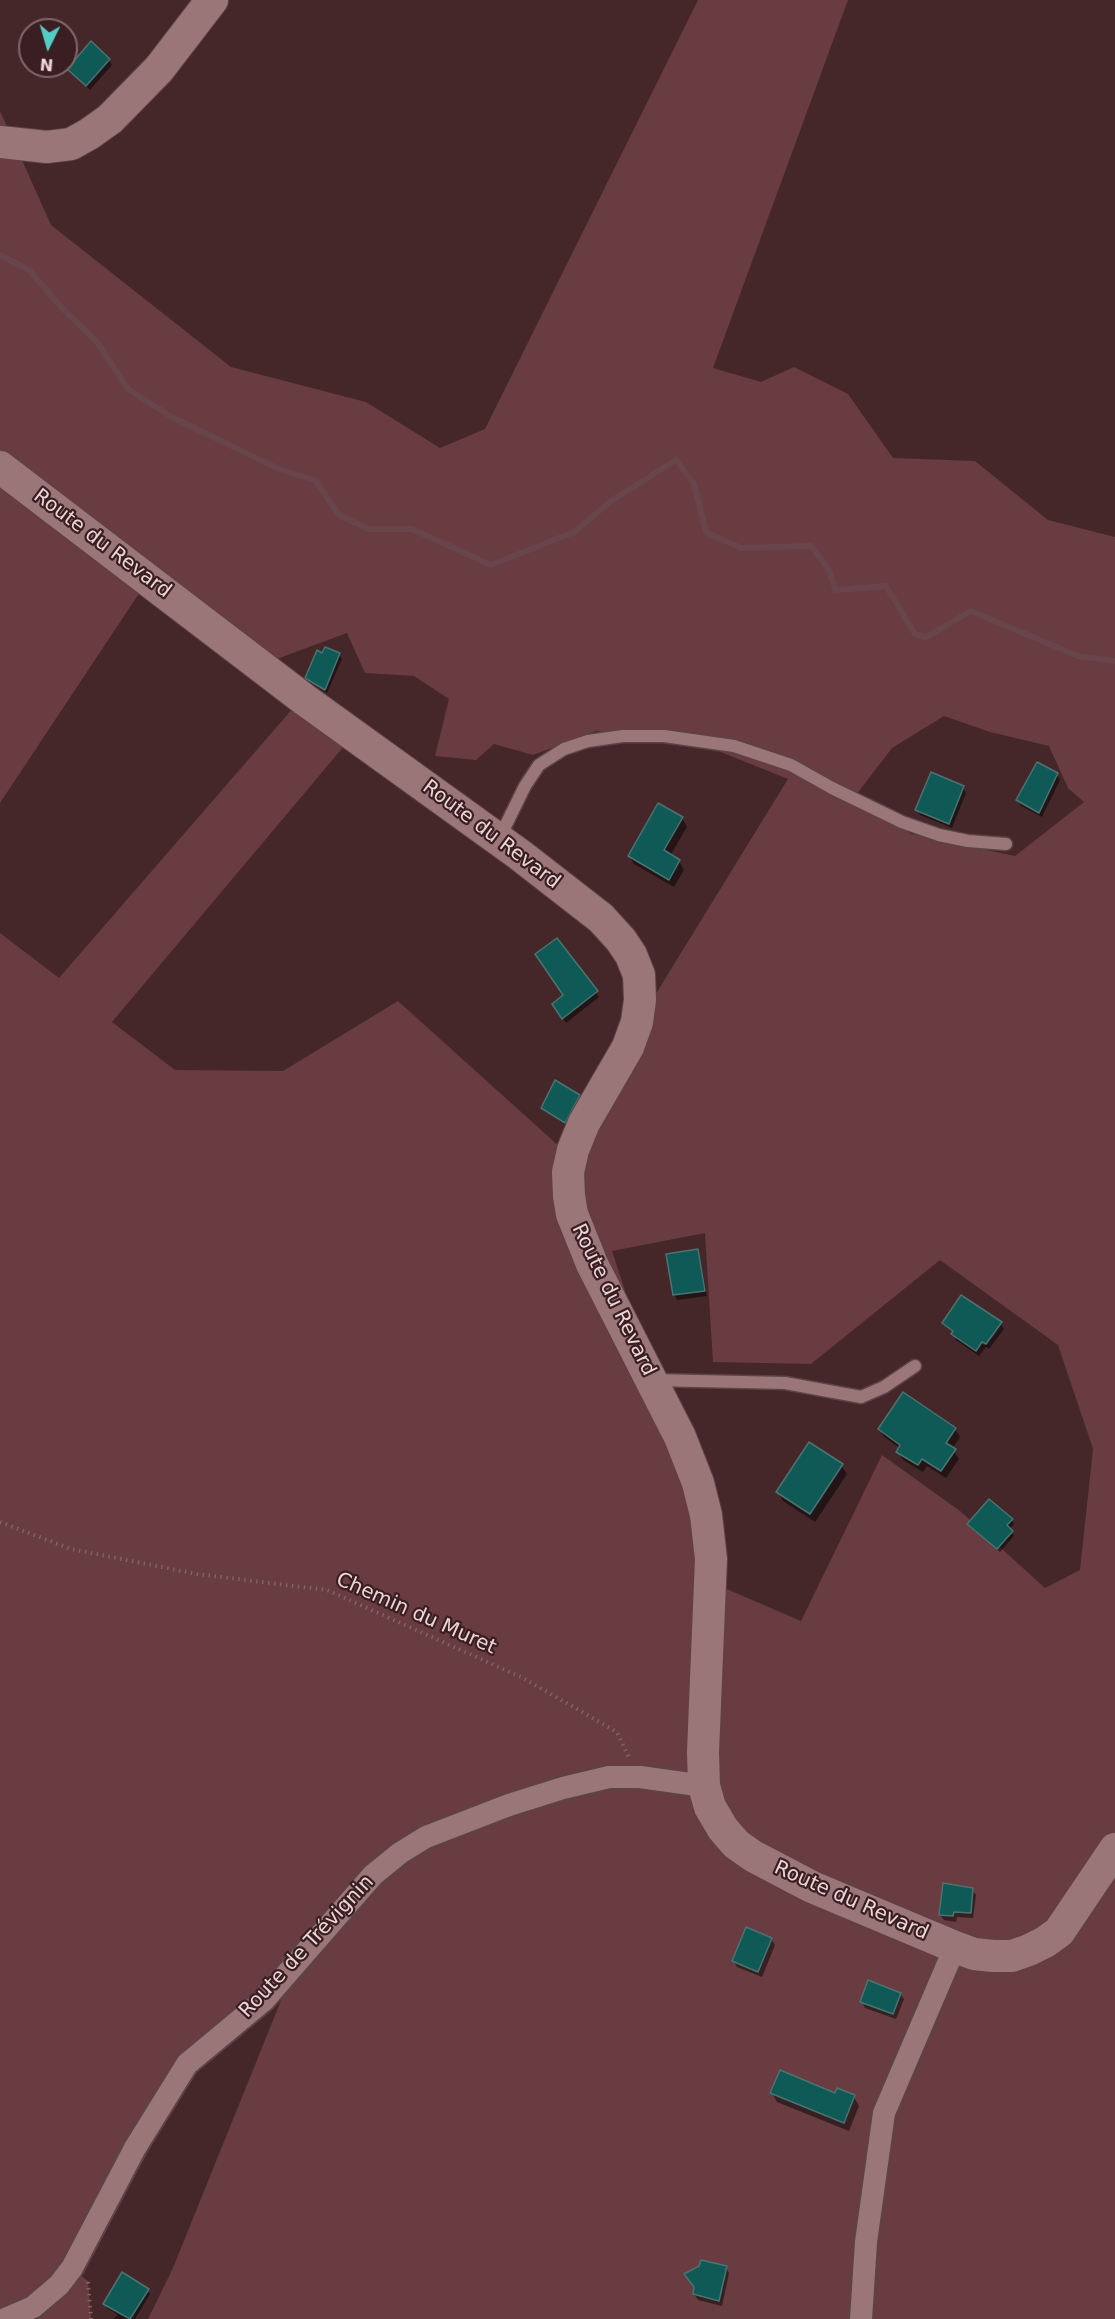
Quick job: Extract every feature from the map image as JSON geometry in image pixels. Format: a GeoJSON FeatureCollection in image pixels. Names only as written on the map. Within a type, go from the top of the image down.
{"type":"FeatureCollection","features":[{"type":"Feature","properties":{"kind":"main road"},"geometry":{"type":"LineString","coordinates":[[0,142],[47,147],[71,144],[90,134],[110,119],[159,69],[212,0]]}},
{"type":"Feature","properties":{"kind":"main road","name":"Route du Revard"},"geometry":{"type":"LineString","coordinates":[[0,467],[305,700],[498,839],[601,918],[631,955],[639,975],[637,1022],[628,1047],[584,1123],[573,1150],[568,1172],[572,1214],[592,1264],[680,1437],[698,1483],[706,1515],[711,1558],[703,1752],[704,1786],[710,1807],[723,1829],[736,1844],[753,1856],[812,1887],[974,1954],[1012,1956],[1046,1942],[1059,1932],[1115,1849]]}},
{"type":"Feature","properties":{"kind":"street","name":"Route de Trévignin"},"geometry":{"type":"LineString","coordinates":[[5,2319],[33,2307],[59,2285],[72,2268],[135,2148],[187,2064],[264,2000],[373,1875],[400,1853],[426,1837],[509,1805],[563,1788],[609,1778],[640,1777],[704,1786]]}},
{"type":"Feature","properties":{"kind":"street"},"geometry":{"type":"LineString","coordinates":[[861,2319],[866,2242],[885,2113],[955,1947]]}},
{"type":"Feature","properties":{"kind":"lane"},"geometry":{"type":"LineString","coordinates":[[498,839],[525,786],[539,765],[564,748],[588,741],[623,736],[664,736],[702,740],[745,749],[791,765],[832,789],[902,822],[939,835],[968,841],[1006,844]]}},
{"type":"Feature","properties":{"kind":"lane"},"geometry":{"type":"LineString","coordinates":[[651,1380],[784,1383],[861,1397],[884,1387],[915,1366]]}},
{"type":"Feature","properties":{"kind":"path","name":"Chemin du Muret"},"geometry":{"type":"LineString","coordinates":[[0,1522],[71,1549],[197,1574],[327,1590],[521,1677],[617,1732],[640,1777]]}},
{"type":"Feature","properties":{"kind":"path"},"geometry":{"type":"LineString","coordinates":[[72,2268],[88,2281],[91,2319]]}},
{"type":"Feature","properties":{"kind":"shaded area"},"geometry":{"type":"Polygon","coordinates":[[[698,0],[848,0],[713,368],[761,382],[794,367],[848,394],[893,458],[975,461],[1048,520],[1115,537],[1115,2319],[148,2319],[173,2268],[284,1993],[193,2070],[80,2275],[88,2281],[91,2319],[0,2319],[0,933],[59,978],[294,707],[345,745],[112,1022],[175,1070],[283,1071],[398,1001],[561,1148],[788,779],[706,746],[596,731],[533,755],[494,744],[476,760],[435,756],[449,699],[414,676],[365,673],[347,633],[266,663],[157,580],[138,595],[0,803],[0,111],[51,225],[231,367],[366,402],[440,448],[485,429],[698,0]],[[944,716],[892,748],[856,795],[911,834],[1015,856],[1084,802],[1068,788],[1049,746],[990,732],[944,716]],[[705,1233],[612,1251],[722,1587],[801,1621],[882,1455],[960,1511],[1045,1588],[1080,1570],[1093,1449],[1058,1345],[940,1260],[811,1364],[713,1362],[705,1233]]]}},
{"type":"Feature","properties":{"kind":"building"},"geometry":{"type":"Polygon","coordinates":[[[91,41],[110,59],[86,86],[77,78],[78,56],[91,41]]]}},
{"type":"Feature","properties":{"kind":"building"},"geometry":{"type":"Polygon","coordinates":[[[325,647],[340,653],[325,690],[305,678],[317,650],[322,653],[325,647]]]}},
{"type":"Feature","properties":{"kind":"building"},"geometry":{"type":"Polygon","coordinates":[[[1037,762],[1058,773],[1039,813],[1016,800],[1037,762]]]}},
{"type":"Feature","properties":{"kind":"building"},"geometry":{"type":"Polygon","coordinates":[[[931,772],[964,786],[949,824],[915,810],[931,772]]]}},
{"type":"Feature","properties":{"kind":"building"},"geometry":{"type":"Polygon","coordinates":[[[658,803],[683,817],[664,850],[680,860],[669,880],[628,856],[658,803]]]}},
{"type":"Feature","properties":{"kind":"building"},"geometry":{"type":"Polygon","coordinates":[[[557,938],[598,991],[562,1019],[552,1004],[563,995],[535,954],[557,938]]]}},
{"type":"Feature","properties":{"kind":"building"},"geometry":{"type":"Polygon","coordinates":[[[555,1080],[580,1095],[565,1123],[541,1108],[555,1080]]]}},
{"type":"Feature","properties":{"kind":"building"},"geometry":{"type":"Polygon","coordinates":[[[698,1249],[705,1291],[673,1295],[666,1254],[698,1249]]]}},
{"type":"Feature","properties":{"kind":"building"},"geometry":{"type":"Polygon","coordinates":[[[961,1295],[1002,1322],[986,1344],[982,1342],[976,1351],[951,1334],[953,1331],[942,1323],[961,1295]]]}},
{"type":"Feature","properties":{"kind":"building"},"geometry":{"type":"Polygon","coordinates":[[[903,1392],[956,1428],[946,1443],[956,1449],[941,1471],[922,1459],[918,1465],[896,1452],[900,1445],[878,1429],[903,1392]]]}},
{"type":"Feature","properties":{"kind":"building"},"geometry":{"type":"Polygon","coordinates":[[[809,1442],[843,1464],[810,1514],[776,1492],[809,1442]]]}},
{"type":"Feature","properties":{"kind":"building"},"geometry":{"type":"Polygon","coordinates":[[[989,1499],[1013,1519],[1007,1525],[1013,1531],[997,1549],[967,1524],[989,1499]]]}},
{"type":"Feature","properties":{"kind":"building"},"geometry":{"type":"Polygon","coordinates":[[[943,1883],[973,1888],[971,1913],[954,1912],[953,1916],[939,1915],[943,1883]]]}},
{"type":"Feature","properties":{"kind":"building"},"geometry":{"type":"Polygon","coordinates":[[[746,1927],[772,1938],[758,1972],[732,1961],[746,1927]]]}},
{"type":"Feature","properties":{"kind":"building"},"geometry":{"type":"Polygon","coordinates":[[[868,1980],[901,1993],[893,2014],[860,2002],[868,1980]]]}},
{"type":"Feature","properties":{"kind":"building"},"geometry":{"type":"Polygon","coordinates":[[[780,2070],[835,2093],[837,2088],[855,2095],[844,2123],[770,2093],[780,2070]]]}},
{"type":"Feature","properties":{"kind":"building"},"geometry":{"type":"Polygon","coordinates":[[[701,2260],[727,2266],[719,2301],[693,2294],[694,2287],[684,2274],[699,2266],[701,2260]]]}},
{"type":"Feature","properties":{"kind":"building"},"geometry":{"type":"Polygon","coordinates":[[[122,2272],[149,2289],[130,2319],[103,2304],[122,2272]]]}},
{"type":"Feature","properties":{"kind":"waterway"},"geometry":{"type":"LineString","coordinates":[[0,255],[29,270],[62,308],[97,342],[128,389],[170,416],[279,469],[316,481],[339,515],[368,529],[412,529],[491,565],[574,532],[611,501],[676,460],[694,484],[706,532],[741,548],[811,546],[828,568],[836,590],[886,586],[915,634],[926,637],[971,611],[1078,656],[1115,661]]}}]}
